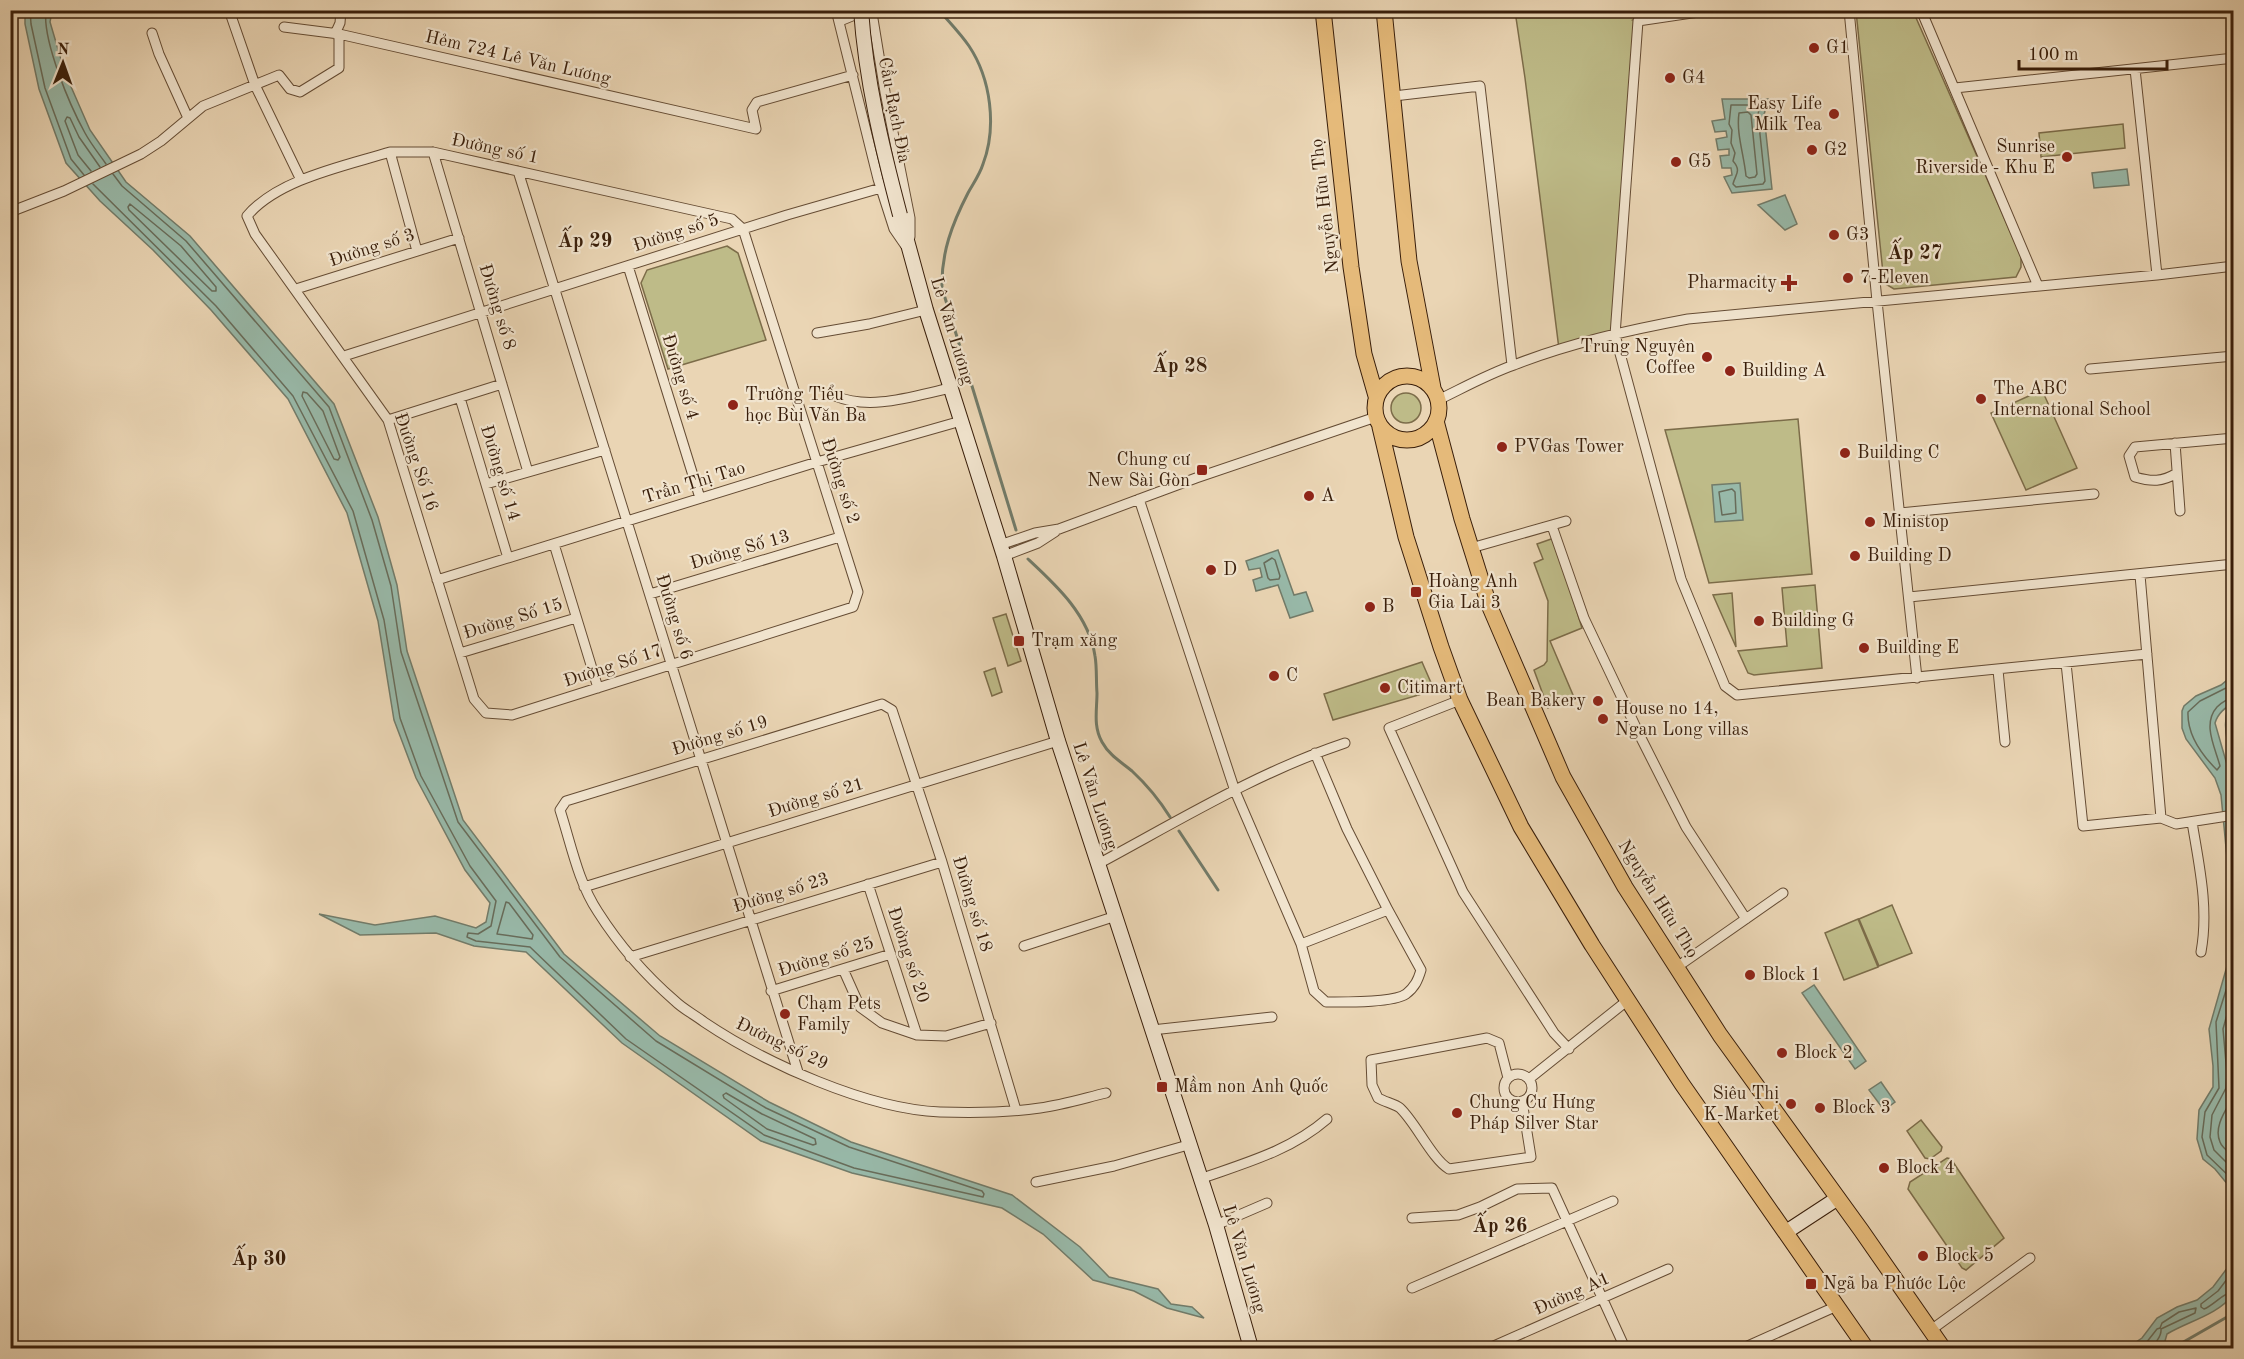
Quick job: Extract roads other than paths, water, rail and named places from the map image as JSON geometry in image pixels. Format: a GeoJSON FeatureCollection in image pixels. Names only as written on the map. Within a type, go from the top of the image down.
{"type":"FeatureCollection","features":[{"type":"Feature","properties":{"kind":"main road","name":"Cầu Rạch Đỉa"},"geometry":{"type":"LineString","coordinates":[[861,10],[866,73],[879,137],[900,215]]}},
{"type":"Feature","properties":{"kind":"main road","name":"Nguyễn Hữu Thọ"},"geometry":{"type":"LineString","coordinates":[[1323,10],[1351,267],[1364,354],[1376,396]]}},
{"type":"Feature","properties":{"kind":"main road"},"geometry":{"type":"LineString","coordinates":[[1378,422],[1389,435],[1410,440],[1421,437],[1430,430],[1437,421],[1439,411],[1409,261],[1384,10]]}},
{"type":"Feature","properties":{"kind":"main road","name":"Lê Văn Lương"},"geometry":{"type":"LineString","coordinates":[[900,215],[926,310],[1002,550],[1058,741],[1216,1225],[1251,1348]]}},
{"type":"Feature","properties":{"kind":"main road"},"geometry":{"type":"LineString","coordinates":[[1436,394],[1426,381],[1407,375],[1388,381],[1376,396],[1374,404],[1406,537],[1460,700],[1521,827],[1592,945],[1682,1084],[1866,1348]]}},
{"type":"Feature","properties":{"kind":"main road","name":"Nguyễn Hữu Thọ"},"geometry":{"type":"LineString","coordinates":[[1437,421],[1471,548],[1489,605],[1563,777],[1624,887],[1720,1035],[1943,1348]]}},
{"type":"Feature","properties":{"kind":"main road"},"geometry":{"type":"LineString","coordinates":[[1786,1232],[1838,1198]]}},
{"type":"Feature","properties":{"kind":"street"},"geometry":{"type":"LineString","coordinates":[[229,10],[255,85],[301,180]]}},
{"type":"Feature","properties":{"kind":"street"},"geometry":{"type":"LineString","coordinates":[[10,212],[64,191],[141,154],[203,106],[279,75],[290,89],[300,92],[339,68],[337,34],[341,10]]}},
{"type":"Feature","properties":{"kind":"street","name":"Lê Văn Lương"},"geometry":{"type":"LineString","coordinates":[[836,10],[881,188],[894,229],[910,252]]}},
{"type":"Feature","properties":{"kind":"street"},"geometry":{"type":"LineString","coordinates":[[1712,10],[1638,21],[1615,335],[1682,579],[1690,604],[1725,686],[1737,695],[2147,654]]}},
{"type":"Feature","properties":{"kind":"street"},"geometry":{"type":"LineString","coordinates":[[1850,10],[1877,301],[1917,678]]}},
{"type":"Feature","properties":{"kind":"street"},"geometry":{"type":"LineString","coordinates":[[1921,10],[2038,286]]}},
{"type":"Feature","properties":{"kind":"street"},"geometry":{"type":"LineString","coordinates":[[2231,10],[2234,17]]}},
{"type":"Feature","properties":{"kind":"street","name":"Lê Văn Lương"},"geometry":{"type":"LineString","coordinates":[[840,21],[862,12],[869,14],[873,19],[910,218],[910,252]]}},
{"type":"Feature","properties":{"kind":"street"},"geometry":{"type":"LineString","coordinates":[[284,27],[337,34]]}},
{"type":"Feature","properties":{"kind":"street"},"geometry":{"type":"LineString","coordinates":[[152,33],[188,118]]}},
{"type":"Feature","properties":{"kind":"street","name":"Hẻm 724 Lê Văn Lương"},"geometry":{"type":"LineString","coordinates":[[337,34],[756,129],[752,110],[757,102],[853,75]]}},
{"type":"Feature","properties":{"kind":"street"},"geometry":{"type":"LineString","coordinates":[[1955,88],[2234,58]]}},
{"type":"Feature","properties":{"kind":"street"},"geometry":{"type":"LineString","coordinates":[[2135,69],[2157,275]]}},
{"type":"Feature","properties":{"kind":"street"},"geometry":{"type":"LineString","coordinates":[[1394,96],[1480,86],[1512,365]]}},
{"type":"Feature","properties":{"kind":"street"},"geometry":{"type":"LineString","coordinates":[[390,152],[417,251]]}},
{"type":"Feature","properties":{"kind":"street","name":"Đường số 1"},"geometry":{"type":"LineString","coordinates":[[247,216],[258,203],[301,180],[390,152],[433,152],[732,219],[743,229]]}},
{"type":"Feature","properties":{"kind":"street","name":"Đường số 8"},"geometry":{"type":"LineString","coordinates":[[433,152],[528,472]]}},
{"type":"Feature","properties":{"kind":"street","name":"Đường số 6"},"geometry":{"type":"LineString","coordinates":[[518,171],[798,1072]]}},
{"type":"Feature","properties":{"kind":"street","name":"Đường số 5"},"geometry":{"type":"LineString","coordinates":[[344,356],[743,229],[881,188]]}},
{"type":"Feature","properties":{"kind":"street","name":"Đường Số 16"},"geometry":{"type":"LineString","coordinates":[[247,216],[255,234],[388,420],[474,699],[486,713]]}},
{"type":"Feature","properties":{"kind":"street","name":"Đường số 2"},"geometry":{"type":"LineString","coordinates":[[743,229],[858,592],[853,607]]}},
{"type":"Feature","properties":{"kind":"street","name":"Đường số 3"},"geometry":{"type":"LineString","coordinates":[[296,289],[459,238]]}},
{"type":"Feature","properties":{"kind":"street","name":"Đường số 4"},"geometry":{"type":"LineString","coordinates":[[628,266],[700,498]]}},
{"type":"Feature","properties":{"kind":"street"},"geometry":{"type":"LineString","coordinates":[[1436,394],[1558,349],[1688,319],[2234,266]]}},
{"type":"Feature","properties":{"kind":"street"},"geometry":{"type":"LineString","coordinates":[[817,333],[869,324],[926,310]]}},
{"type":"Feature","properties":{"kind":"street"},"geometry":{"type":"LineString","coordinates":[[2090,369],[2234,356]]}},
{"type":"Feature","properties":{"kind":"street"},"geometry":{"type":"LineString","coordinates":[[388,420],[502,384]]}},
{"type":"Feature","properties":{"kind":"street"},"geometry":{"type":"LineString","coordinates":[[835,396],[850,402],[875,402],[951,388]]}},
{"type":"Feature","properties":{"kind":"street","name":"Đường số 14"},"geometry":{"type":"LineString","coordinates":[[460,398],[508,558]]}},
{"type":"Feature","properties":{"kind":"street","name":"Trần Thị Tao"},"geometry":{"type":"LineString","coordinates":[[437,580],[817,462],[961,421]]}},
{"type":"Feature","properties":{"kind":"street"},"geometry":{"type":"LineString","coordinates":[[1002,550],[1035,533],[1059,529],[1139,499],[1378,422]]}},
{"type":"Feature","properties":{"kind":"street"},"geometry":{"type":"LineString","coordinates":[[2177,474],[2164,481],[2149,481],[2135,477],[2129,456],[2135,447],[2234,438]]}},
{"type":"Feature","properties":{"kind":"street"},"geometry":{"type":"LineString","coordinates":[[2175,443],[2180,511]]}},
{"type":"Feature","properties":{"kind":"street"},"geometry":{"type":"LineString","coordinates":[[486,484],[605,450]]}},
{"type":"Feature","properties":{"kind":"street"},"geometry":{"type":"LineString","coordinates":[[1900,513],[2094,494]]}},
{"type":"Feature","properties":{"kind":"street"},"geometry":{"type":"LineString","coordinates":[[1139,499],[1235,791],[1300,944],[1314,991],[1326,1002],[1363,1001],[1404,995],[1416,985],[1421,970],[1347,829],[1315,753]]}},
{"type":"Feature","properties":{"kind":"street"},"geometry":{"type":"LineString","coordinates":[[1471,548],[1566,521]]}},
{"type":"Feature","properties":{"kind":"street"},"geometry":{"type":"LineString","coordinates":[[1552,526],[1584,618],[1641,738],[1686,827],[1746,919]]}},
{"type":"Feature","properties":{"kind":"street"},"geometry":{"type":"LineString","coordinates":[[1002,550],[1038,543],[1059,529]]}},
{"type":"Feature","properties":{"kind":"street","name":"Đường Số 13"},"geometry":{"type":"LineString","coordinates":[[650,594],[840,537]]}},
{"type":"Feature","properties":{"kind":"street"},"geometry":{"type":"LineString","coordinates":[[554,544],[598,688]]}},
{"type":"Feature","properties":{"kind":"street"},"geometry":{"type":"LineString","coordinates":[[1909,597],[2234,564]]}},
{"type":"Feature","properties":{"kind":"street"},"geometry":{"type":"LineString","coordinates":[[2140,575],[2161,818]]}},
{"type":"Feature","properties":{"kind":"street","name":"Đường Số 17"},"geometry":{"type":"LineString","coordinates":[[486,713],[512,715],[853,607]]}},
{"type":"Feature","properties":{"kind":"street","name":"Đường Số 15"},"geometry":{"type":"LineString","coordinates":[[460,652],[576,618]]}},
{"type":"Feature","properties":{"kind":"street"},"geometry":{"type":"LineString","coordinates":[[2066,663],[2083,826],[2161,818],[2176,824],[2234,815]]}},
{"type":"Feature","properties":{"kind":"street"},"geometry":{"type":"LineString","coordinates":[[1998,670],[2005,742]]}},
{"type":"Feature","properties":{"kind":"street"},"geometry":{"type":"LineString","coordinates":[[1460,700],[1389,728],[1463,892],[1554,1033],[1569,1049]]}},
{"type":"Feature","properties":{"kind":"street","name":"Đường số 19"},"geometry":{"type":"LineString","coordinates":[[560,810],[566,801],[882,704],[892,710]]}},
{"type":"Feature","properties":{"kind":"street","name":"Đường số 18"},"geometry":{"type":"LineString","coordinates":[[892,710],[942,862],[1016,1110]]}},
{"type":"Feature","properties":{"kind":"street","name":"Đường số 21"},"geometry":{"type":"LineString","coordinates":[[584,887],[1058,741]]}},
{"type":"Feature","properties":{"kind":"street"},"geometry":{"type":"LineString","coordinates":[[1098,864],[1235,791],[1315,753],[1345,743]]}},
{"type":"Feature","properties":{"kind":"street","name":"Đường số 29"},"geometry":{"type":"LineString","coordinates":[[560,810],[584,887],[597,911],[630,957],[676,1003],[729,1038],[798,1072],[874,1101],[938,1112],[1040,1108],[1106,1093]]}},
{"type":"Feature","properties":{"kind":"street"},"geometry":{"type":"LineString","coordinates":[[2192,822],[2204,895],[2204,937],[2201,952]]}},
{"type":"Feature","properties":{"kind":"street","name":"Đường số 23"},"geometry":{"type":"LineString","coordinates":[[630,957],[942,862]]}},
{"type":"Feature","properties":{"kind":"street","name":"Đường số 20"},"geometry":{"type":"LineString","coordinates":[[868,884],[917,1035]]}},
{"type":"Feature","properties":{"kind":"street"},"geometry":{"type":"LineString","coordinates":[[1677,967],[1783,893]]}},
{"type":"Feature","properties":{"kind":"street"},"geometry":{"type":"LineString","coordinates":[[1300,944],[1388,910]]}},
{"type":"Feature","properties":{"kind":"street"},"geometry":{"type":"LineString","coordinates":[[1024,946],[1116,916]]}},
{"type":"Feature","properties":{"kind":"street","name":"Đường số 25"},"geometry":{"type":"LineString","coordinates":[[771,991],[891,954]]}},
{"type":"Feature","properties":{"kind":"street"},"geometry":{"type":"LineString","coordinates":[[843,969],[860,1007],[882,1023],[917,1035],[946,1036],[991,1023]]}},
{"type":"Feature","properties":{"kind":"street"},"geometry":{"type":"LineString","coordinates":[[1529,1079],[1628,1000]]}},
{"type":"Feature","properties":{"kind":"street"},"geometry":{"type":"LineString","coordinates":[[1152,1030],[1272,1017]]}},
{"type":"Feature","properties":{"kind":"street"},"geometry":{"type":"LineString","coordinates":[[1487,1038],[1499,1043],[1508,1078],[1504,1086],[1506,1095],[1513,1100],[1522,1101],[1531,1157],[1449,1169],[1441,1164],[1436,1154],[1399,1107],[1378,1098],[1372,1085],[1371,1060],[1487,1038]]}},
{"type":"Feature","properties":{"kind":"street"},"geometry":{"type":"LineString","coordinates":[[1508,1078],[1521,1074],[1529,1079],[1531,1092],[1522,1101]]}},
{"type":"Feature","properties":{"kind":"street"},"geometry":{"type":"LineString","coordinates":[[1200,1179],[1273,1153],[1309,1135],[1327,1119]]}},
{"type":"Feature","properties":{"kind":"street"},"geometry":{"type":"LineString","coordinates":[[1036,1182],[1114,1166],[1188,1144]]}},
{"type":"Feature","properties":{"kind":"street"},"geometry":{"type":"LineString","coordinates":[[1412,1218],[1458,1215],[1517,1189],[1552,1188],[1625,1348]]}},
{"type":"Feature","properties":{"kind":"street"},"geometry":{"type":"LineString","coordinates":[[1412,1288],[1613,1201]]}},
{"type":"Feature","properties":{"kind":"street"},"geometry":{"type":"LineString","coordinates":[[1216,1225],[1267,1203]]}},
{"type":"Feature","properties":{"kind":"street"},"geometry":{"type":"LineString","coordinates":[[1931,1330],[2030,1258]]}},
{"type":"Feature","properties":{"kind":"street","name":"Đường A1"},"geometry":{"type":"LineString","coordinates":[[1489,1348],[1668,1269]]}},
{"type":"Feature","properties":{"kind":"street"},"geometry":{"type":"LineString","coordinates":[[1743,1348],[1837,1306]]}},
{"type":"Feature","properties":{"kind":"water"},"geometry":{"type":"Polygon","coordinates":[[[25,11],[52,11],[50,22],[65,73],[90,130],[126,182],[190,236],[334,404],[378,517],[397,585],[407,651],[463,820],[564,954],[660,1036],[769,1102],[851,1142],[1012,1195],[1080,1247],[1109,1277],[1158,1289],[1171,1304],[1192,1307],[1204,1318],[1167,1308],[1134,1291],[1093,1280],[1043,1234],[1002,1208],[852,1173],[761,1141],[622,1043],[526,952],[474,946],[436,933],[360,935],[319,914],[375,925],[435,916],[476,928],[486,922],[490,903],[465,870],[416,778],[394,720],[378,621],[347,513],[288,399],[211,310],[153,250],[100,201],[66,163],[39,89],[25,24],[25,11]]]}},
{"type":"Feature","properties":{"kind":"water"},"geometry":{"type":"Polygon","coordinates":[[[1722,99],[1768,99],[1764,115],[1772,189],[1732,193],[1724,177],[1732,175],[1731,168],[1722,168],[1720,156],[1729,155],[1729,149],[1718,150],[1716,139],[1727,137],[1726,131],[1715,132],[1712,121],[1725,119],[1722,99]]]}},
{"type":"Feature","properties":{"kind":"water"},"geometry":{"type":"Polygon","coordinates":[[[2127,169],[2129,185],[2094,188],[2092,173],[2127,169]]]}},
{"type":"Feature","properties":{"kind":"water"},"geometry":{"type":"Polygon","coordinates":[[[1785,195],[1797,224],[1785,230],[1758,205],[1785,195]]]}},
{"type":"Feature","properties":{"kind":"water"},"geometry":{"type":"Polygon","coordinates":[[[1740,483],[1743,520],[1715,522],[1712,485],[1740,483]]]}},
{"type":"Feature","properties":{"kind":"water"},"geometry":{"type":"Polygon","coordinates":[[[1278,550],[1294,595],[1306,592],[1313,611],[1290,618],[1278,585],[1256,591],[1253,580],[1262,577],[1260,568],[1249,570],[1246,561],[1278,550]]]}},
{"type":"Feature","properties":{"kind":"water"},"geometry":{"type":"Polygon","coordinates":[[[2233,675],[2233,703],[2222,711],[2215,723],[2234,789],[2233,1191],[2215,1169],[2203,1159],[2197,1139],[2199,1110],[2213,1087],[2209,1029],[2227,966],[2229,879],[2221,795],[2215,778],[2186,739],[2182,728],[2182,711],[2184,706],[2196,696],[2221,685],[2233,675]]]}},
{"type":"Feature","properties":{"kind":"water"},"geometry":{"type":"Polygon","coordinates":[[[1814,985],[1866,1061],[1855,1069],[1802,993],[1814,985]]]}},
{"type":"Feature","properties":{"kind":"water"},"geometry":{"type":"Polygon","coordinates":[[[1881,1082],[1895,1102],[1884,1110],[1869,1090],[1881,1082]]]}},
{"type":"Feature","properties":{"kind":"water"},"geometry":{"type":"Polygon","coordinates":[[[2233,1252],[2233,1295],[2226,1302],[2211,1313],[2167,1334],[2165,1341],[2158,1348],[2127,1348],[2142,1338],[2157,1318],[2177,1307],[2197,1300],[2213,1287],[2228,1267],[2233,1252]]]}},
{"type":"Feature","properties":{"kind":"waterway"},"geometry":{"type":"LineString","coordinates":[[939,10],[966,41],[976,59],[987,88],[991,119],[990,135],[982,168],[952,227],[943,263],[942,288],[1016,530]]}},
{"type":"Feature","properties":{"kind":"waterway"},"geometry":{"type":"LineString","coordinates":[[1028,559],[1070,602],[1079,614],[1092,641],[1096,660],[1096,724],[1102,742],[1112,755],[1142,781],[1170,817]]}},
{"type":"Feature","properties":{"kind":"waterway"},"geometry":{"type":"LineString","coordinates":[[2234,694],[2226,719],[2229,744],[2234,760]]}},
{"type":"Feature","properties":{"kind":"waterway"},"geometry":{"type":"LineString","coordinates":[[2231,786],[2234,766]]}},
{"type":"Feature","properties":{"kind":"waterway"},"geometry":{"type":"LineString","coordinates":[[1179,831],[1218,890]]}},
{"type":"Feature","properties":{"kind":"waterway"},"geometry":{"type":"LineString","coordinates":[[2228,1181],[2234,1209]]}},
{"type":"Feature","properties":{"kind":"waterway"},"geometry":{"type":"LineString","coordinates":[[2173,1348],[2234,1313]]}},
{"type":"Feature","properties":{"kind":"place","name":"G1"},"geometry":{"type":"Point","coordinates":[1814,48]}},
{"type":"Feature","properties":{"kind":"place","name":"G4"},"geometry":{"type":"Point","coordinates":[1670,78]}},
{"type":"Feature","properties":{"kind":"place","name":"Easy Life Milk Tea"},"geometry":{"type":"Point","coordinates":[1834,114]}},
{"type":"Feature","properties":{"kind":"place","name":"G2"},"geometry":{"type":"Point","coordinates":[1812,150]}},
{"type":"Feature","properties":{"kind":"place","name":"Sunrise Riverside - Khu E"},"geometry":{"type":"Point","coordinates":[2067,157]}},
{"type":"Feature","properties":{"kind":"place","name":"G5"},"geometry":{"type":"Point","coordinates":[1676,162]}},
{"type":"Feature","properties":{"kind":"place","name":"G3"},"geometry":{"type":"Point","coordinates":[1834,235]}},
{"type":"Feature","properties":{"kind":"place","name":"7-Eleven"},"geometry":{"type":"Point","coordinates":[1848,278]}},
{"type":"Feature","properties":{"kind":"place","name":"Pharmacity"},"geometry":{"type":"Point","coordinates":[1789,283]}},
{"type":"Feature","properties":{"kind":"place","name":"Trung Nguyên Coffee"},"geometry":{"type":"Point","coordinates":[1707,357]}},
{"type":"Feature","properties":{"kind":"place","name":"Building A"},"geometry":{"type":"Point","coordinates":[1730,371]}},
{"type":"Feature","properties":{"kind":"place","name":"The ABC International School"},"geometry":{"type":"Point","coordinates":[1981,399]}},
{"type":"Feature","properties":{"kind":"place","name":"Trường Tiểu học Bùi Văn Ba"},"geometry":{"type":"Point","coordinates":[733,405]}},
{"type":"Feature","properties":{"kind":"place","name":"PVGas Tower"},"geometry":{"type":"Point","coordinates":[1502,447]}},
{"type":"Feature","properties":{"kind":"place","name":"Building C"},"geometry":{"type":"Point","coordinates":[1845,453]}},
{"type":"Feature","properties":{"kind":"place","name":"Chung cư New Sài Gòn"},"geometry":{"type":"Point","coordinates":[1202,470]}},
{"type":"Feature","properties":{"kind":"place","name":"A"},"geometry":{"type":"Point","coordinates":[1309,496]}},
{"type":"Feature","properties":{"kind":"place","name":"Ministop"},"geometry":{"type":"Point","coordinates":[1870,522]}},
{"type":"Feature","properties":{"kind":"place","name":"Building D"},"geometry":{"type":"Point","coordinates":[1855,556]}},
{"type":"Feature","properties":{"kind":"place","name":"D"},"geometry":{"type":"Point","coordinates":[1211,570]}},
{"type":"Feature","properties":{"kind":"place","name":"Hoàng Anh Gia Lai 3"},"geometry":{"type":"Point","coordinates":[1416,592]}},
{"type":"Feature","properties":{"kind":"place","name":"B"},"geometry":{"type":"Point","coordinates":[1370,607]}},
{"type":"Feature","properties":{"kind":"place","name":"Building G"},"geometry":{"type":"Point","coordinates":[1759,621]}},
{"type":"Feature","properties":{"kind":"place","name":"Trạm xăng"},"geometry":{"type":"Point","coordinates":[1019,641]}},
{"type":"Feature","properties":{"kind":"place","name":"Building E"},"geometry":{"type":"Point","coordinates":[1864,648]}},
{"type":"Feature","properties":{"kind":"place","name":"C"},"geometry":{"type":"Point","coordinates":[1274,676]}},
{"type":"Feature","properties":{"kind":"place","name":"Citimart"},"geometry":{"type":"Point","coordinates":[1385,688]}},
{"type":"Feature","properties":{"kind":"place","name":"Bean Bakery"},"geometry":{"type":"Point","coordinates":[1598,701]}},
{"type":"Feature","properties":{"kind":"place","name":"House no 14, Ngan Long villas"},"geometry":{"type":"Point","coordinates":[1603,719]}},
{"type":"Feature","properties":{"kind":"place","name":"Block 1"},"geometry":{"type":"Point","coordinates":[1750,975]}},
{"type":"Feature","properties":{"kind":"place","name":"Chạm Pets Family"},"geometry":{"type":"Point","coordinates":[785,1014]}},
{"type":"Feature","properties":{"kind":"place","name":"Block 2"},"geometry":{"type":"Point","coordinates":[1782,1053]}},
{"type":"Feature","properties":{"kind":"place","name":"Mầm non Anh Quốc"},"geometry":{"type":"Point","coordinates":[1162,1087]}},
{"type":"Feature","properties":{"kind":"place","name":"Siêu Thị K-Market"},"geometry":{"type":"Point","coordinates":[1791,1104]}},
{"type":"Feature","properties":{"kind":"place","name":"Block 3"},"geometry":{"type":"Point","coordinates":[1820,1108]}},
{"type":"Feature","properties":{"kind":"place","name":"Chung Cư Hưng Pháp Silver Star"},"geometry":{"type":"Point","coordinates":[1457,1113]}},
{"type":"Feature","properties":{"kind":"place","name":"Block 4"},"geometry":{"type":"Point","coordinates":[1884,1168]}},
{"type":"Feature","properties":{"kind":"place","name":"Block 5"},"geometry":{"type":"Point","coordinates":[1923,1256]}},
{"type":"Feature","properties":{"kind":"place","name":"Ngã ba Phước Lộc"},"geometry":{"type":"Point","coordinates":[1811,1284]}},
{"type":"Feature","properties":{"kind":"district","name":"Ấp 29"},"geometry":{"type":"Point","coordinates":[585,242]}},
{"type":"Feature","properties":{"kind":"district","name":"Ấp 27"},"geometry":{"type":"Point","coordinates":[1915,254]}},
{"type":"Feature","properties":{"kind":"district","name":"Ấp 28"},"geometry":{"type":"Point","coordinates":[1180,367]}},
{"type":"Feature","properties":{"kind":"district","name":"Ấp 26"},"geometry":{"type":"Point","coordinates":[1500,1227]}},
{"type":"Feature","properties":{"kind":"district","name":"Ấp 30"},"geometry":{"type":"Point","coordinates":[259,1260]}}]}
